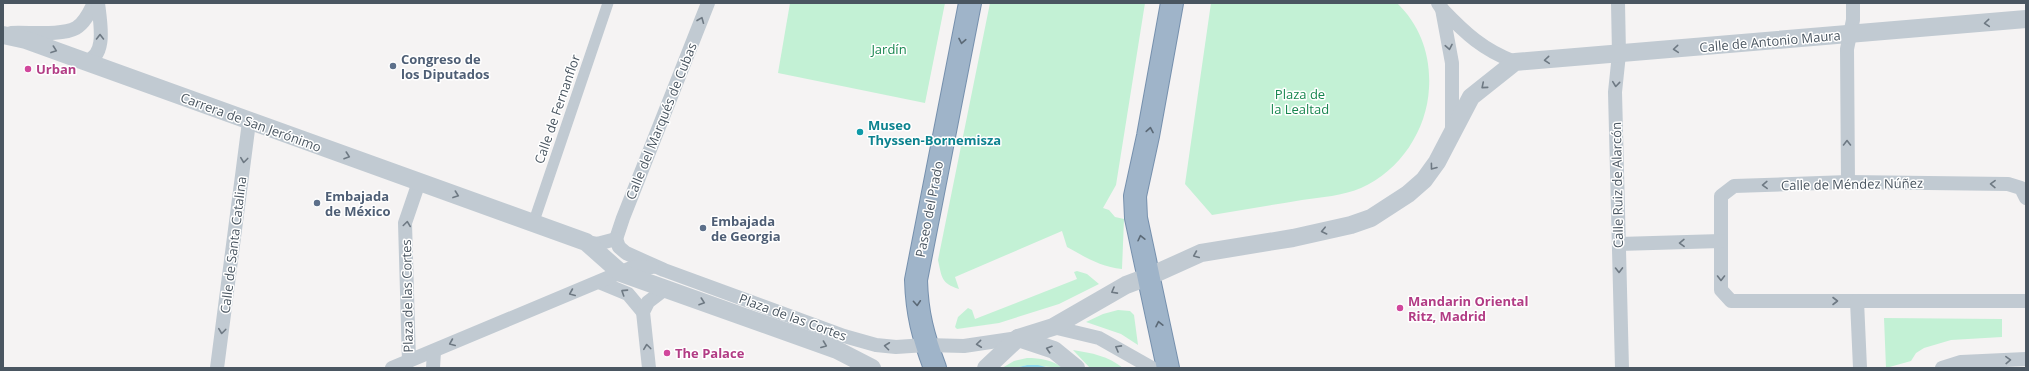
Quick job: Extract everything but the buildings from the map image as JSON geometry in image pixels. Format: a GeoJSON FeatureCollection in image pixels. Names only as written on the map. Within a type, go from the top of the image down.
{"type":"FeatureCollection","features":[{"type":"Feature","properties":{"kind":"highway","name":"Paseo del Prado"},"geometry":{"type":"LineString","coordinates":[[935,368],[926,345],[917,307],[918,264],[970,3]]}},
{"type":"Feature","properties":{"kind":"highway"},"geometry":{"type":"LineString","coordinates":[[1168,368],[1150,276],[1136,218],[1135,196],[1148,136],[1172,3]]}},
{"type":"Feature","properties":{"kind":"street"},"geometry":{"type":"LineString","coordinates":[[3,34],[66,32],[77,28],[84,21],[94,3]]}},
{"type":"Feature","properties":{"kind":"street"},"geometry":{"type":"LineString","coordinates":[[84,61],[94,58],[99,53],[100,40],[98,3]]}},
{"type":"Feature","properties":{"kind":"street","name":"Calle de Fernanflor"},"geometry":{"type":"LineString","coordinates":[[533,224],[608,3]]}},
{"type":"Feature","properties":{"kind":"street","name":"Calle del Marqués de Cubas"},"geometry":{"type":"LineString","coordinates":[[616,239],[708,3]]}},
{"type":"Feature","properties":{"kind":"street","name":"Calle Ruiz de Alarcón"},"geometry":{"type":"LineString","coordinates":[[1618,3],[1619,54],[1615,92],[1622,368]]}},
{"type":"Feature","properties":{"kind":"street"},"geometry":{"type":"LineString","coordinates":[[1848,182],[1847,49],[1854,20],[1853,3]]}},
{"type":"Feature","properties":{"kind":"street"},"geometry":{"type":"LineString","coordinates":[[1440,6],[1452,63],[1452,133]]}},
{"type":"Feature","properties":{"kind":"street","name":"Calle de Antonio Maura"},"geometry":{"type":"LineString","coordinates":[[1440,6],[1470,38],[1496,55],[1515,62],[2026,19]]}},
{"type":"Feature","properties":{"kind":"street","name":"Carrera de San Jerónimo"},"geometry":{"type":"LineString","coordinates":[[3,34],[26,40],[249,122],[419,182]]}},
{"type":"Feature","properties":{"kind":"street"},"geometry":{"type":"LineString","coordinates":[[986,368],[1018,338],[1053,327],[1126,285],[1150,276],[1201,252],[1293,238],[1351,225],[1371,218],[1408,194],[1424,180],[1437,162],[1471,97],[1515,62]]}},
{"type":"Feature","properties":{"kind":"street","name":"Calle de Santa Catalina"},"geometry":{"type":"LineString","coordinates":[[217,368],[249,122]]}},
{"type":"Feature","properties":{"kind":"street","name":"Plaza de las Cortes"},"geometry":{"type":"LineString","coordinates":[[664,270],[640,266],[631,268],[409,361],[406,223],[419,182],[586,242],[597,244],[616,239],[619,247],[626,253],[664,270],[844,336],[876,345],[896,347],[926,345],[964,346],[1018,338]]}},
{"type":"Feature","properties":{"kind":"street","name":"Calle de Méndez Núñez"},"geometry":{"type":"LineString","coordinates":[[2026,198],[2021,188],[2008,184],[1848,182],[1734,186],[1721,196],[1721,290],[1731,301],[2026,301]]}},
{"type":"Feature","properties":{"kind":"street","name":"Plaza de las Cortes"},"geometry":{"type":"LineString","coordinates":[[586,242],[621,273],[837,350],[872,368]]}},
{"type":"Feature","properties":{"kind":"street"},"geometry":{"type":"LineString","coordinates":[[1619,244],[1721,242]]}},
{"type":"Feature","properties":{"kind":"street"},"geometry":{"type":"LineString","coordinates":[[599,282],[628,294],[643,312]]}},
{"type":"Feature","properties":{"kind":"street"},"geometry":{"type":"LineString","coordinates":[[649,368],[643,312],[648,302],[665,289]]}},
{"type":"Feature","properties":{"kind":"street"},"geometry":{"type":"LineString","coordinates":[[1857,301],[1860,368]]}},
{"type":"Feature","properties":{"kind":"street"},"geometry":{"type":"LineString","coordinates":[[1053,327],[1099,338],[1152,368]]}},
{"type":"Feature","properties":{"kind":"street"},"geometry":{"type":"LineString","coordinates":[[1018,338],[1054,350],[1076,368]]}},
{"type":"Feature","properties":{"kind":"street"},"geometry":{"type":"LineString","coordinates":[[433,368],[434,351]]}},
{"type":"Feature","properties":{"kind":"street"},"geometry":{"type":"LineString","coordinates":[[1942,368],[1961,362],[2026,359]]}},
{"type":"Feature","properties":{"kind":"street"},"geometry":{"type":"LineString","coordinates":[[392,368],[409,361]]}},
{"type":"Feature","properties":{"kind":"green space","name":"Jardín"},"geometry":{"type":"Polygon","coordinates":[[[790,3],[945,3],[925,103],[778,73],[790,3]]]}},
{"type":"Feature","properties":{"kind":"green space"},"geometry":{"type":"Polygon","coordinates":[[[990,3],[1145,3],[1116,185],[1103,208],[1109,210],[1115,217],[1124,219],[1122,269],[1100,264],[1067,247],[1062,231],[955,277],[959,289],[953,287],[943,279],[938,260],[990,3]]]}},
{"type":"Feature","properties":{"kind":"green space","name":"Plaza de la Lealtad"},"geometry":{"type":"Polygon","coordinates":[[[1211,3],[1397,3],[1418,31],[1426,52],[1429,76],[1427,104],[1423,119],[1417,134],[1399,160],[1375,181],[1347,193],[1212,215],[1185,184],[1211,3]]]}},
{"type":"Feature","properties":{"kind":"green space"},"geometry":{"type":"Polygon","coordinates":[[[1077,271],[1087,274],[1099,284],[1059,304],[999,323],[957,329],[955,327],[958,317],[968,308],[972,310],[975,319],[1077,279],[1074,272],[1077,271]]]}},
{"type":"Feature","properties":{"kind":"green space"},"geometry":{"type":"Polygon","coordinates":[[[1118,310],[1130,311],[1134,315],[1138,345],[1121,334],[1086,322],[1103,314],[1118,310]]]}},
{"type":"Feature","properties":{"kind":"green space"},"geometry":{"type":"Polygon","coordinates":[[[1884,318],[2002,319],[2002,337],[1951,340],[1924,348],[1916,353],[1911,361],[1886,368],[1884,318]]]}},
{"type":"Feature","properties":{"kind":"green space"},"geometry":{"type":"Polygon","coordinates":[[[1073,350],[1100,356],[1123,368],[1090,368],[1073,350]]]}},
{"type":"Feature","properties":{"kind":"green space"},"geometry":{"type":"Polygon","coordinates":[[[1027,358],[1046,360],[1063,368],[1027,365],[1015,368],[1002,368],[1014,361],[1027,358]]]}},
{"type":"Feature","properties":{"kind":"water"},"geometry":{"type":"Polygon","coordinates":[[[1027,365],[1038,365],[1050,368],[1015,368],[1027,365]]]}},
{"type":"Feature","properties":{"kind":"place","name":"Congreso de los Diputados"},"geometry":{"type":"Point","coordinates":[393,66]}},
{"type":"Feature","properties":{"kind":"place","name":"Urban"},"geometry":{"type":"Point","coordinates":[28,69]}},
{"type":"Feature","properties":{"kind":"place","name":"Museo Thyssen-Bornemisza"},"geometry":{"type":"Point","coordinates":[860,132]}},
{"type":"Feature","properties":{"kind":"place","name":"Embajada de México"},"geometry":{"type":"Point","coordinates":[317,203]}},
{"type":"Feature","properties":{"kind":"place","name":"Embajada de Georgia"},"geometry":{"type":"Point","coordinates":[703,228]}},
{"type":"Feature","properties":{"kind":"place","name":"Mandarin Oriental Ritz, Madrid"},"geometry":{"type":"Point","coordinates":[1400,308]}},
{"type":"Feature","properties":{"kind":"place","name":"The Palace"},"geometry":{"type":"Point","coordinates":[667,353]}}]}
